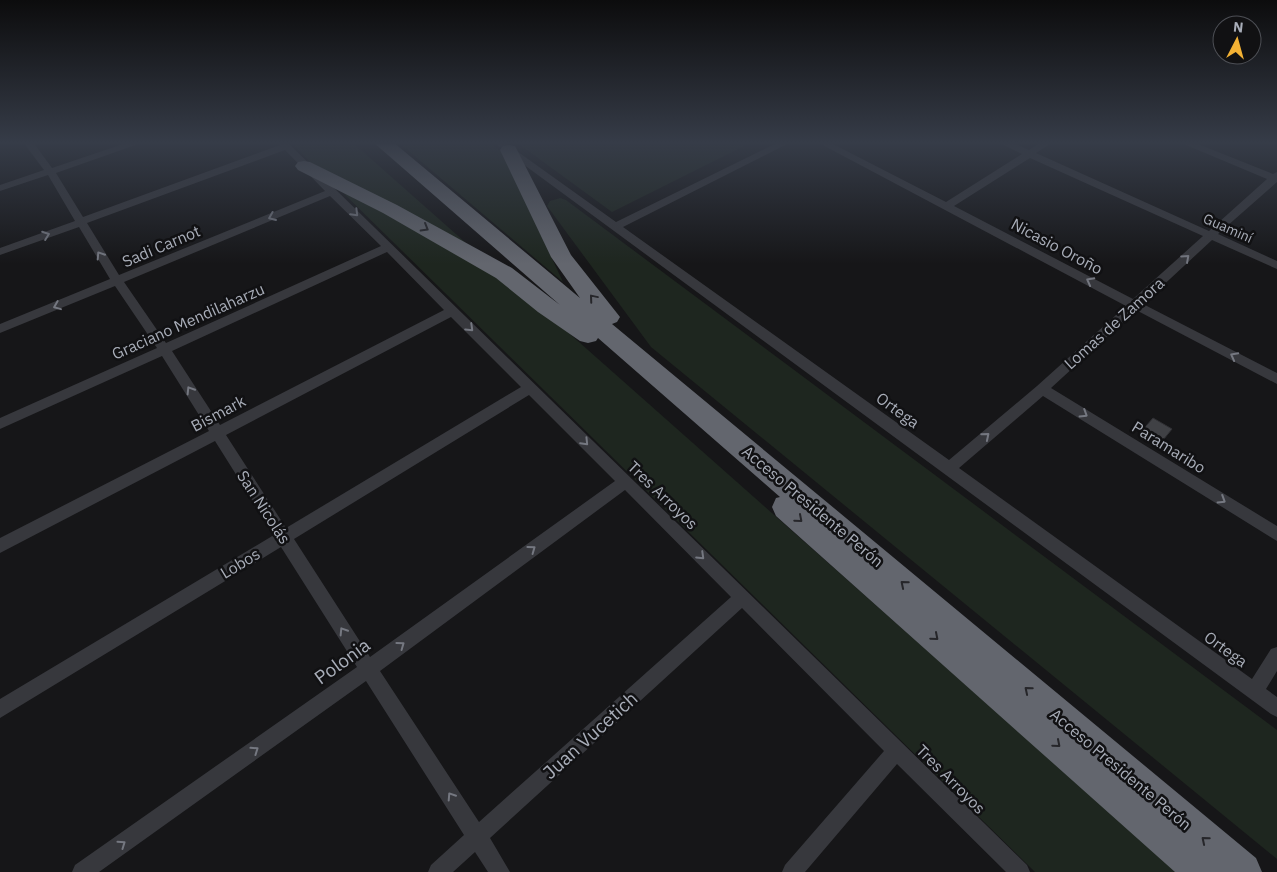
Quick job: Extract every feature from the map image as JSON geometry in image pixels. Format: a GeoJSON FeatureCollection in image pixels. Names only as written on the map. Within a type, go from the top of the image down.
{"type":"FeatureCollection","features":[{"type":"Feature","properties":{"kind":"highway"},"geometry":{"type":"LineString","coordinates":[[338,183],[390,208],[504,274],[546,307],[593,339]]}},
{"type":"Feature","properties":{"kind":"highway","name":"Acceso Presidente Perón"},"geometry":{"type":"LineString","coordinates":[[414,183],[1204,872]]}},
{"type":"Feature","properties":{"kind":"highway","name":"Acceso Presidente Perón"},"geometry":{"type":"LineString","coordinates":[[430,183],[1242,872]]}},
{"type":"Feature","properties":{"kind":"highway"},"geometry":{"type":"LineString","coordinates":[[523,183],[555,246],[580,283],[611,319],[637,345],[691,392],[712,420]]}},
{"type":"Feature","properties":{"kind":"street"},"geometry":{"type":"LineString","coordinates":[[0,188],[17,183]]}},
{"type":"Feature","properties":{"kind":"street","name":"San Nicolás"},"geometry":{"type":"LineString","coordinates":[[56,183],[500,872]]}},
{"type":"Feature","properties":{"kind":"street"},"geometry":{"type":"LineString","coordinates":[[0,252],[183,183]]}},
{"type":"Feature","properties":{"kind":"street","name":"Tres Arroyos"},"geometry":{"type":"LineString","coordinates":[[323,183],[532,387],[624,482],[1020,872]]}},
{"type":"Feature","properties":{"kind":"street","name":"Ortega"},"geometry":{"type":"LineString","coordinates":[[556,183],[1277,708]]}},
{"type":"Feature","properties":{"kind":"street"},"geometry":{"type":"LineString","coordinates":[[617,226],[704,183]]}},
{"type":"Feature","properties":{"kind":"street","name":"Nicasio Oroño"},"geometry":{"type":"LineString","coordinates":[[901,183],[1277,379]]}},
{"type":"Feature","properties":{"kind":"street"},"geometry":{"type":"LineString","coordinates":[[947,206],[984,183]]}},
{"type":"Feature","properties":{"kind":"street","name":"Guaminí"},"geometry":{"type":"LineString","coordinates":[[1094,183],[1277,265]]}},
{"type":"Feature","properties":{"kind":"street","name":"Lomas de Zamora"},"geometry":{"type":"LineString","coordinates":[[949,468],[1042,389],[1271,183]]}},
{"type":"Feature","properties":{"kind":"street","name":"Sadi Carnot"},"geometry":{"type":"LineString","coordinates":[[0,328],[333,192]]}},
{"type":"Feature","properties":{"kind":"street","name":"Graciano Mendilaharzu"},"geometry":{"type":"LineString","coordinates":[[0,424],[389,247]]}},
{"type":"Feature","properties":{"kind":"street","name":"Bismark"},"geometry":{"type":"LineString","coordinates":[[0,546],[452,311]]}},
{"type":"Feature","properties":{"kind":"street","name":"Lobos"},"geometry":{"type":"LineString","coordinates":[[0,709],[532,387]]}},
{"type":"Feature","properties":{"kind":"street","name":"Paramaribo"},"geometry":{"type":"LineString","coordinates":[[1042,389],[1277,534]]}},
{"type":"Feature","properties":{"kind":"street","name":"Polonia"},"geometry":{"type":"LineString","coordinates":[[82,872],[368,669],[624,482]]}},
{"type":"Feature","properties":{"kind":"street","name":"Juan Vucetich"},"geometry":{"type":"LineString","coordinates":[[438,872],[742,597]]}},
{"type":"Feature","properties":{"kind":"street"},"geometry":{"type":"LineString","coordinates":[[1254,691],[1277,655]]}},
{"type":"Feature","properties":{"kind":"street"},"geometry":{"type":"LineString","coordinates":[[792,872],[897,750]]}},
{"type":"Feature","properties":{"kind":"shaded area"},"geometry":{"type":"Polygon","coordinates":[[[349,183],[398,183],[466,243],[349,183]]]}},
{"type":"Feature","properties":{"kind":"shaded area"},"geometry":{"type":"Polygon","coordinates":[[[446,183],[517,183],[563,282],[446,183]]]}},
{"type":"Feature","properties":{"kind":"shaded area"},"geometry":{"type":"Polygon","coordinates":[[[572,183],[671,183],[612,212],[572,183]]]}},
{"type":"Feature","properties":{"kind":"shaded area"},"geometry":{"type":"Polygon","coordinates":[[[335,185],[439,238],[544,311],[1177,872],[1035,872],[335,185]]]}},
{"type":"Feature","properties":{"kind":"shaded area"},"geometry":{"type":"Polygon","coordinates":[[[560,198],[566,200],[1277,730],[1277,859],[651,347],[547,206],[550,201],[560,198]]]}},
{"type":"Feature","properties":{"kind":"building"},"geometry":{"type":"Polygon","coordinates":[[[1153,418],[1172,429],[1159,445],[1140,433],[1153,418]]]}}]}
